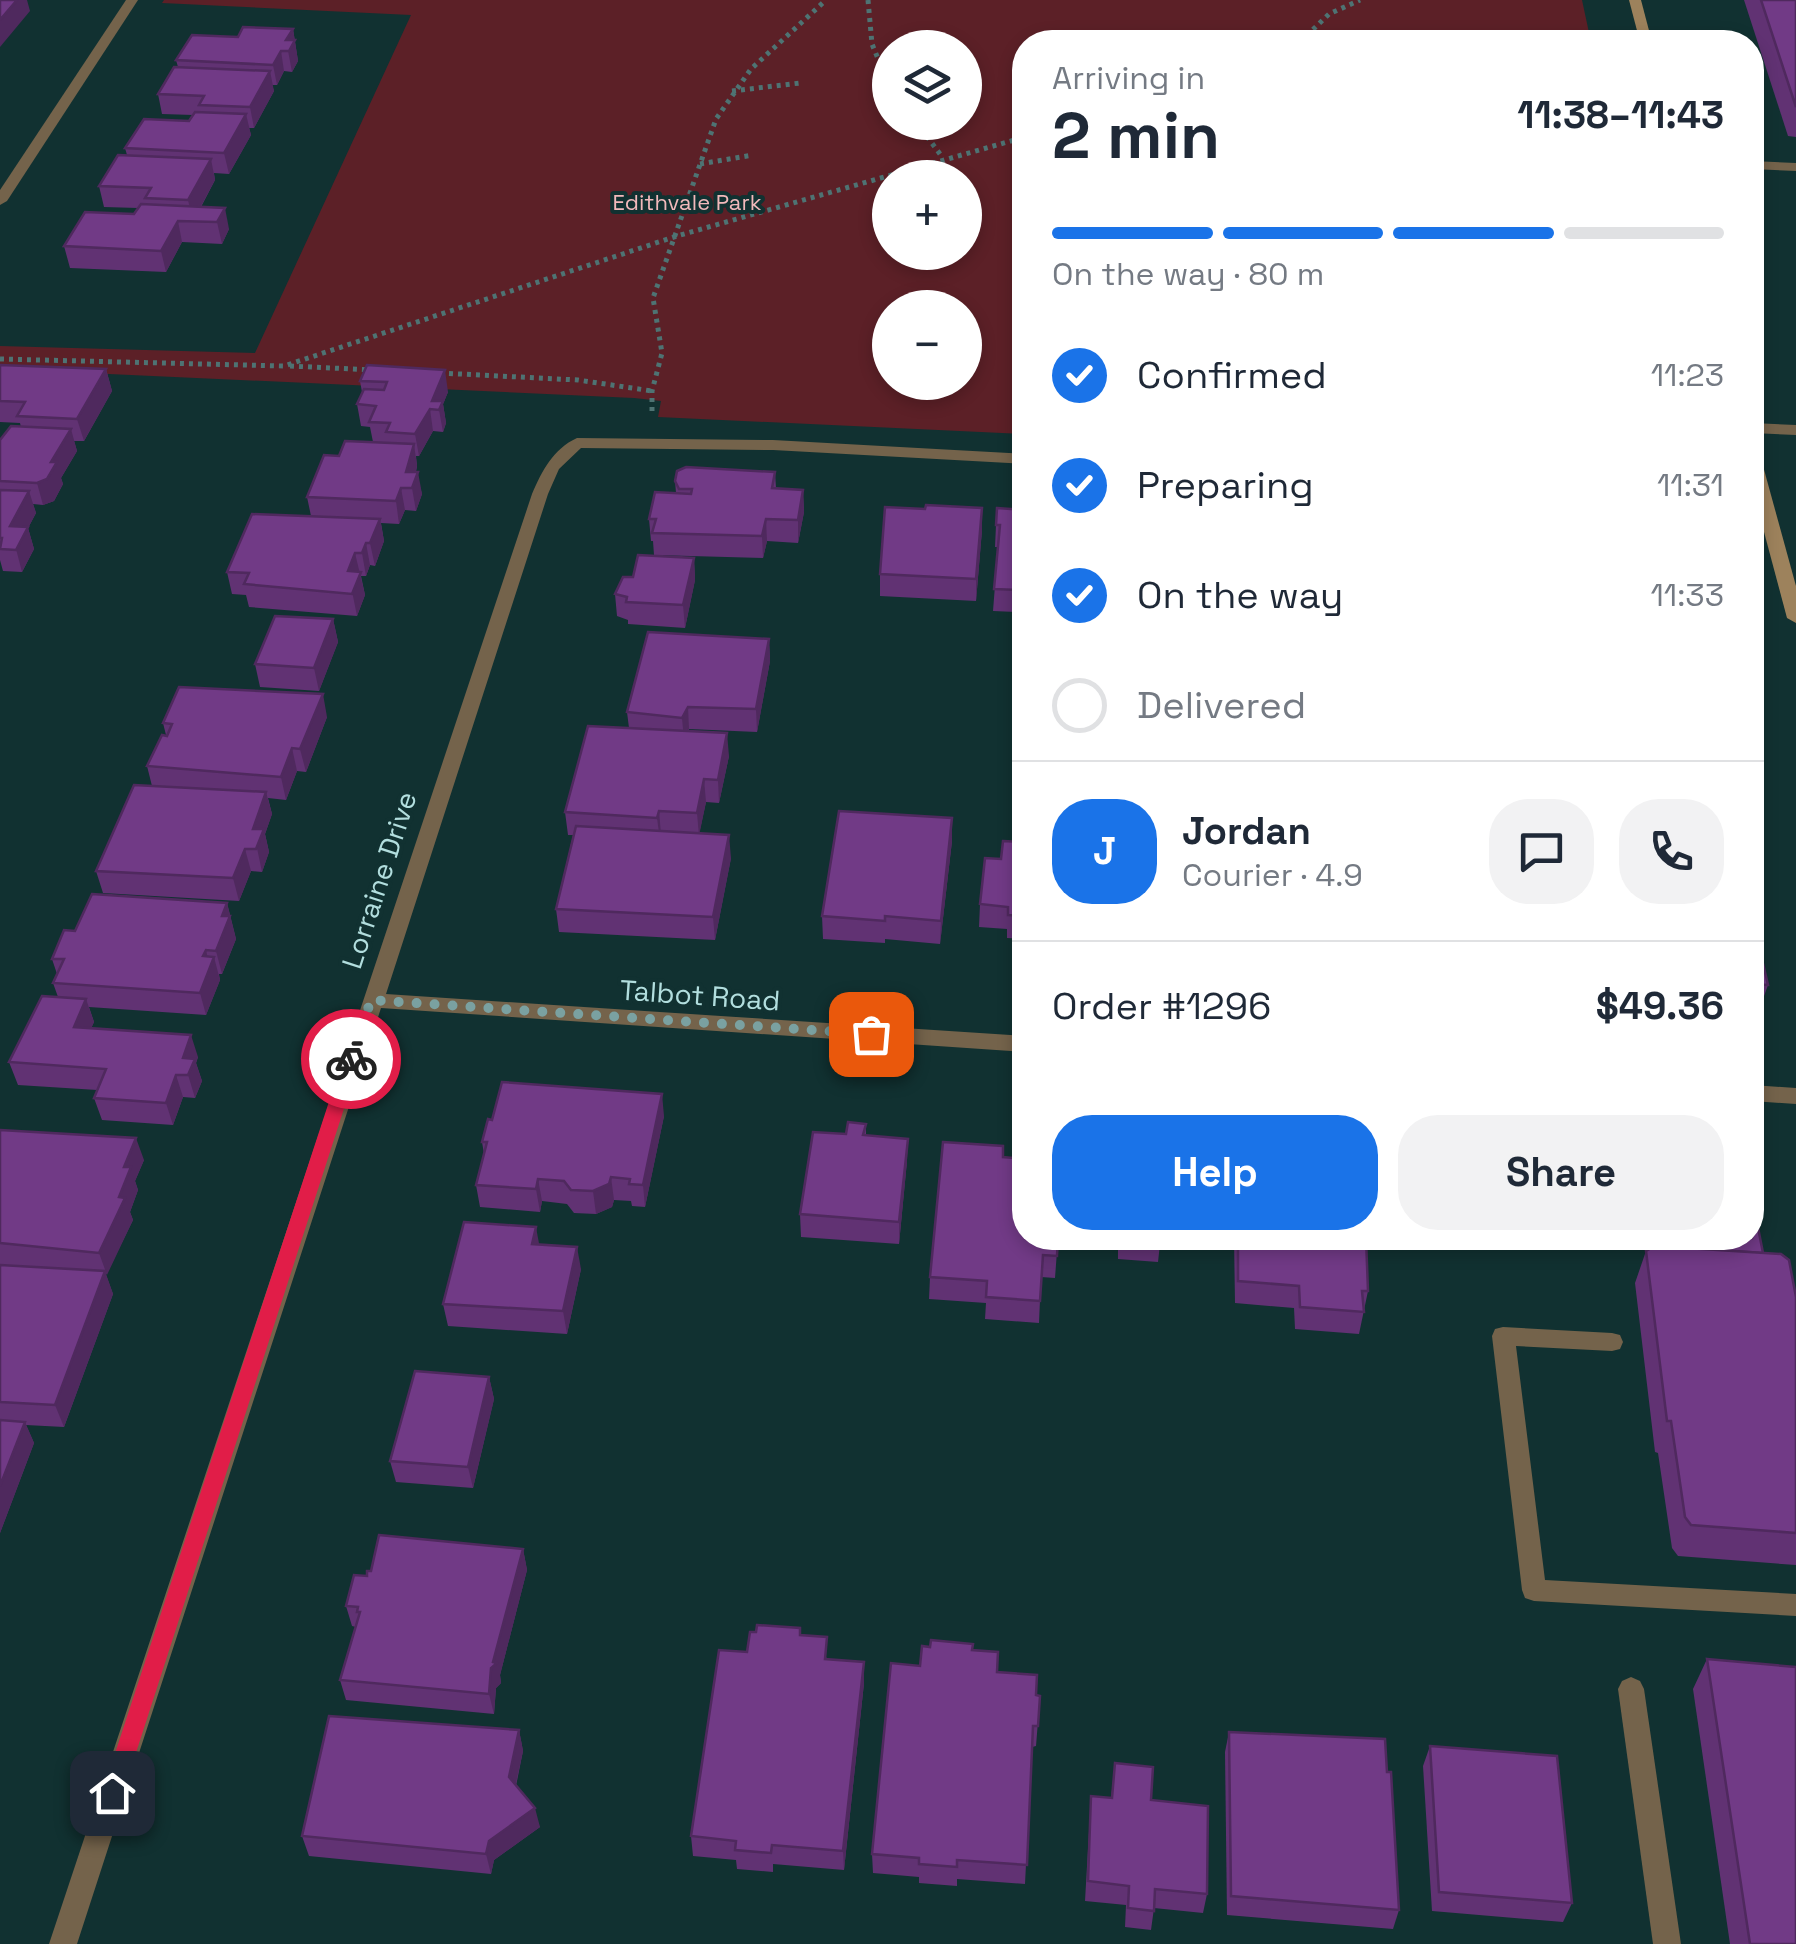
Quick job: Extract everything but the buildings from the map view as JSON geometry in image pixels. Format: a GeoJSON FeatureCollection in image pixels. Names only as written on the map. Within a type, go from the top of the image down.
{"type":"FeatureCollection","features":[{"type":"Feature","properties":{"kind":"main road"},"geometry":{"type":"LineString","coordinates":[[1635,0],[1643,30]]}},
{"type":"Feature","properties":{"kind":"main road"},"geometry":{"type":"LineString","coordinates":[[1764,512],[1789,568],[1796,618]]}},
{"type":"Feature","properties":{"kind":"street"},"geometry":{"type":"LineString","coordinates":[[0,201],[132,0]]}},
{"type":"Feature","properties":{"kind":"street"},"geometry":{"type":"LineString","coordinates":[[1764,166],[1796,167]]}},
{"type":"Feature","properties":{"kind":"street"},"geometry":{"type":"LineString","coordinates":[[1764,429],[1796,430]]}},
{"type":"Feature","properties":{"kind":"street","name":"Lorraine Drive"},"geometry":{"type":"LineString","coordinates":[[63,1944],[371,1000],[552,467],[577,443],[646,441],[1012,458]]}},
{"type":"Feature","properties":{"kind":"street","name":"Talbot Road"},"geometry":{"type":"LineString","coordinates":[[371,1000],[1012,1043]]}},
{"type":"Feature","properties":{"kind":"street"},"geometry":{"type":"LineString","coordinates":[[1764,1094],[1796,1096]]}},
{"type":"Feature","properties":{"kind":"street"},"geometry":{"type":"LineString","coordinates":[[1612,1342],[1503,1336],[1534,1590],[1796,1605]]}},
{"type":"Feature","properties":{"kind":"street"},"geometry":{"type":"LineString","coordinates":[[1630,1689],[1667,1944]]}},
{"type":"Feature","properties":{"kind":"path"},"geometry":{"type":"LineString","coordinates":[[646,441],[662,354],[653,298],[677,236],[698,164],[730,92],[774,43],[826,0]]}},
{"type":"Feature","properties":{"kind":"path"},"geometry":{"type":"LineString","coordinates":[[868,0],[872,44]]}},
{"type":"Feature","properties":{"kind":"path"},"geometry":{"type":"LineString","coordinates":[[1312,30],[1329,14],[1360,0]]}},
{"type":"Feature","properties":{"kind":"path"},"geometry":{"type":"LineString","coordinates":[[730,92],[800,83]]}},
{"type":"Feature","properties":{"kind":"path"},"geometry":{"type":"LineString","coordinates":[[930,140],[943,158]]}},
{"type":"Feature","properties":{"kind":"path"},"geometry":{"type":"LineString","coordinates":[[284,366],[677,236],[1012,140]]}},
{"type":"Feature","properties":{"kind":"path"},"geometry":{"type":"LineString","coordinates":[[698,164],[753,155]]}},
{"type":"Feature","properties":{"kind":"path"},"geometry":{"type":"LineString","coordinates":[[0,359],[382,370]]}},
{"type":"Feature","properties":{"kind":"path"},"geometry":{"type":"LineString","coordinates":[[421,372],[578,380],[652,392]]}},
{"type":"Feature","properties":{"kind":"green space","name":"Edithvale Park"},"geometry":{"type":"Polygon","coordinates":[[[164,0],[1582,0],[1588,30],[1012,30],[1012,433],[658,417],[661,401],[634,398],[0,369],[0,346],[255,353],[411,15],[162,3],[164,0]]]}},
{"type":"Feature","properties":{"kind":"way so far"},"geometry":{"type":"LineString","coordinates":[[351,1059],[371,1000],[871,1034]]}},
{"type":"Feature","properties":{"kind":"route"},"geometry":{"type":"LineString","coordinates":[[112,1793],[351,1059]]}}]}
